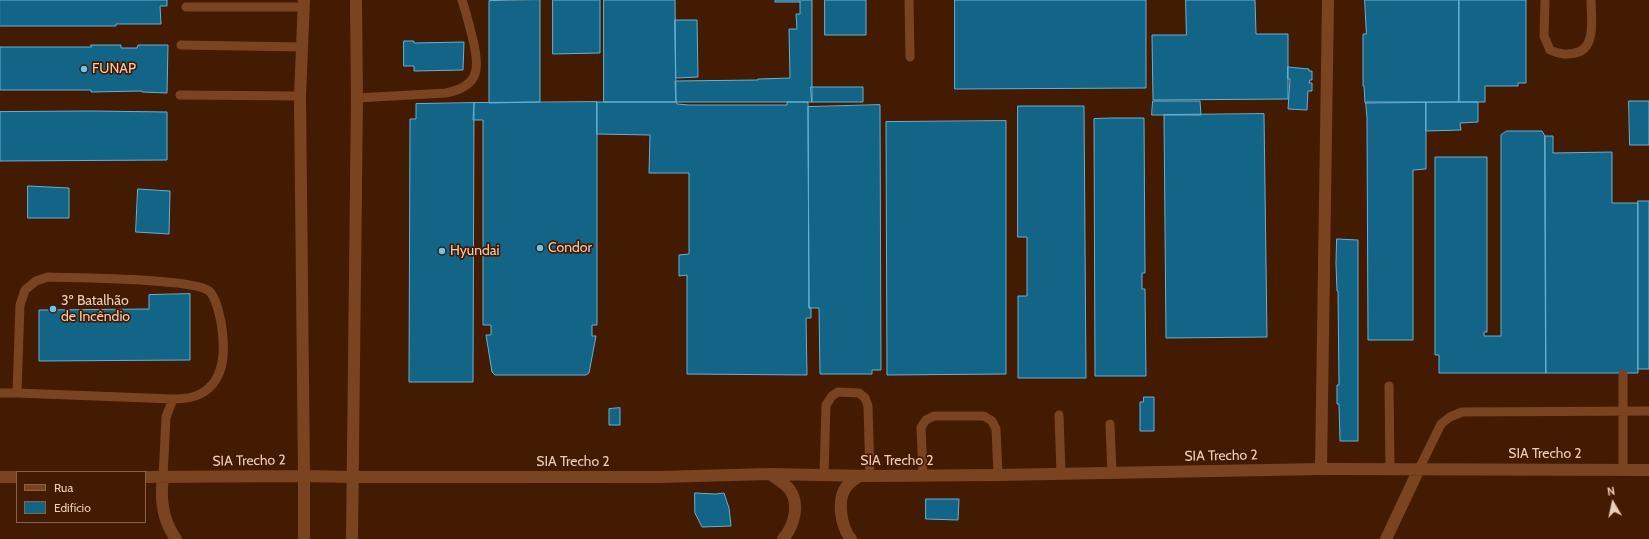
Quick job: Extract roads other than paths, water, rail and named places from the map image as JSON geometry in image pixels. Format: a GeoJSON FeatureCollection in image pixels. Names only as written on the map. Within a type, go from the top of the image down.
{"type":"FeatureCollection","features":[{"type":"Feature","properties":{"kind":"main road"},"geometry":{"type":"LineString","coordinates":[[352,539],[357,98],[356,0]]}},
{"type":"Feature","properties":{"kind":"main road"},"geometry":{"type":"LineString","coordinates":[[1321,469],[1328,0]]}},
{"type":"Feature","properties":{"kind":"main road"},"geometry":{"type":"LineString","coordinates":[[304,4],[300,96],[304,539]]}},
{"type":"Feature","properties":{"kind":"main road","name":"SIA Trecho 2"},"geometry":{"type":"LineString","coordinates":[[146,477],[659,477],[770,474],[864,476],[1321,469],[1649,470]]}},
{"type":"Feature","properties":{"kind":"main road"},"geometry":{"type":"LineString","coordinates":[[1386,539],[1420,469]]}},
{"type":"Feature","properties":{"kind":"main road"},"geometry":{"type":"LineString","coordinates":[[770,474],[782,481],[790,490],[794,504],[794,515],[791,529],[783,539]]}},
{"type":"Feature","properties":{"kind":"main road"},"geometry":{"type":"LineString","coordinates":[[851,539],[842,519],[840,501],[846,486],[864,476]]}},
{"type":"Feature","properties":{"kind":"main road"},"geometry":{"type":"LineString","coordinates":[[0,477],[16,477]]}},
{"type":"Feature","properties":{"kind":"main road"},"geometry":{"type":"LineString","coordinates":[[163,477],[163,507],[167,523],[176,539]]}},
{"type":"Feature","properties":{"kind":"lane"},"geometry":{"type":"LineString","coordinates":[[357,98],[446,94],[460,90],[470,81],[476,72],[477,56],[462,0]]}},
{"type":"Feature","properties":{"kind":"lane"},"geometry":{"type":"LineString","coordinates":[[909,0],[910,56]]}},
{"type":"Feature","properties":{"kind":"lane"},"geometry":{"type":"LineString","coordinates":[[1545,0],[1544,36],[1550,50],[1562,55],[1579,52],[1587,46],[1591,37],[1591,0]]}},
{"type":"Feature","properties":{"kind":"lane"},"geometry":{"type":"LineString","coordinates":[[186,7],[304,4]]}},
{"type":"Feature","properties":{"kind":"lane"},"geometry":{"type":"LineString","coordinates":[[181,45],[302,47]]}},
{"type":"Feature","properties":{"kind":"lane"},"geometry":{"type":"LineString","coordinates":[[180,95],[300,96]]}},
{"type":"Feature","properties":{"kind":"lane"},"geometry":{"type":"LineString","coordinates":[[0,393],[173,399],[187,398],[202,394],[219,377],[223,364],[223,332],[218,308],[209,291],[193,285],[170,282],[48,278],[36,281],[24,290],[20,305],[17,393]]}},
{"type":"Feature","properties":{"kind":"lane"},"geometry":{"type":"LineString","coordinates":[[1623,374],[1623,470]]}},
{"type":"Feature","properties":{"kind":"lane"},"geometry":{"type":"LineString","coordinates":[[1389,386],[1390,469]]}},
{"type":"Feature","properties":{"kind":"lane"},"geometry":{"type":"LineString","coordinates":[[824,475],[826,404],[832,396],[838,392],[859,392],[865,398],[868,406],[864,476]]}},
{"type":"Feature","properties":{"kind":"lane"},"geometry":{"type":"LineString","coordinates":[[163,477],[166,417],[173,399]]}},
{"type":"Feature","properties":{"kind":"lane"},"geometry":{"type":"LineString","coordinates":[[1420,469],[1441,424],[1450,417],[1462,412],[1649,411]]}},
{"type":"Feature","properties":{"kind":"lane"},"geometry":{"type":"LineString","coordinates":[[1059,414],[1061,473]]}},
{"type":"Feature","properties":{"kind":"lane"},"geometry":{"type":"LineString","coordinates":[[923,475],[921,427],[926,420],[934,416],[984,416],[992,421],[996,429],[998,475]]}},
{"type":"Feature","properties":{"kind":"lane"},"geometry":{"type":"LineString","coordinates":[[1110,424],[1112,473]]}},
{"type":"Feature","properties":{"kind":"place","name":"FUNAP"},"geometry":{"type":"Point","coordinates":[84,69]}},
{"type":"Feature","properties":{"kind":"place","name":"Condor"},"geometry":{"type":"Point","coordinates":[540,248]}},
{"type":"Feature","properties":{"kind":"place","name":"Hyundai"},"geometry":{"type":"Point","coordinates":[442,251]}},
{"type":"Feature","properties":{"kind":"place","name":"3º Batalhão de Incêndio"},"geometry":{"type":"Point","coordinates":[53,309]}}]}
